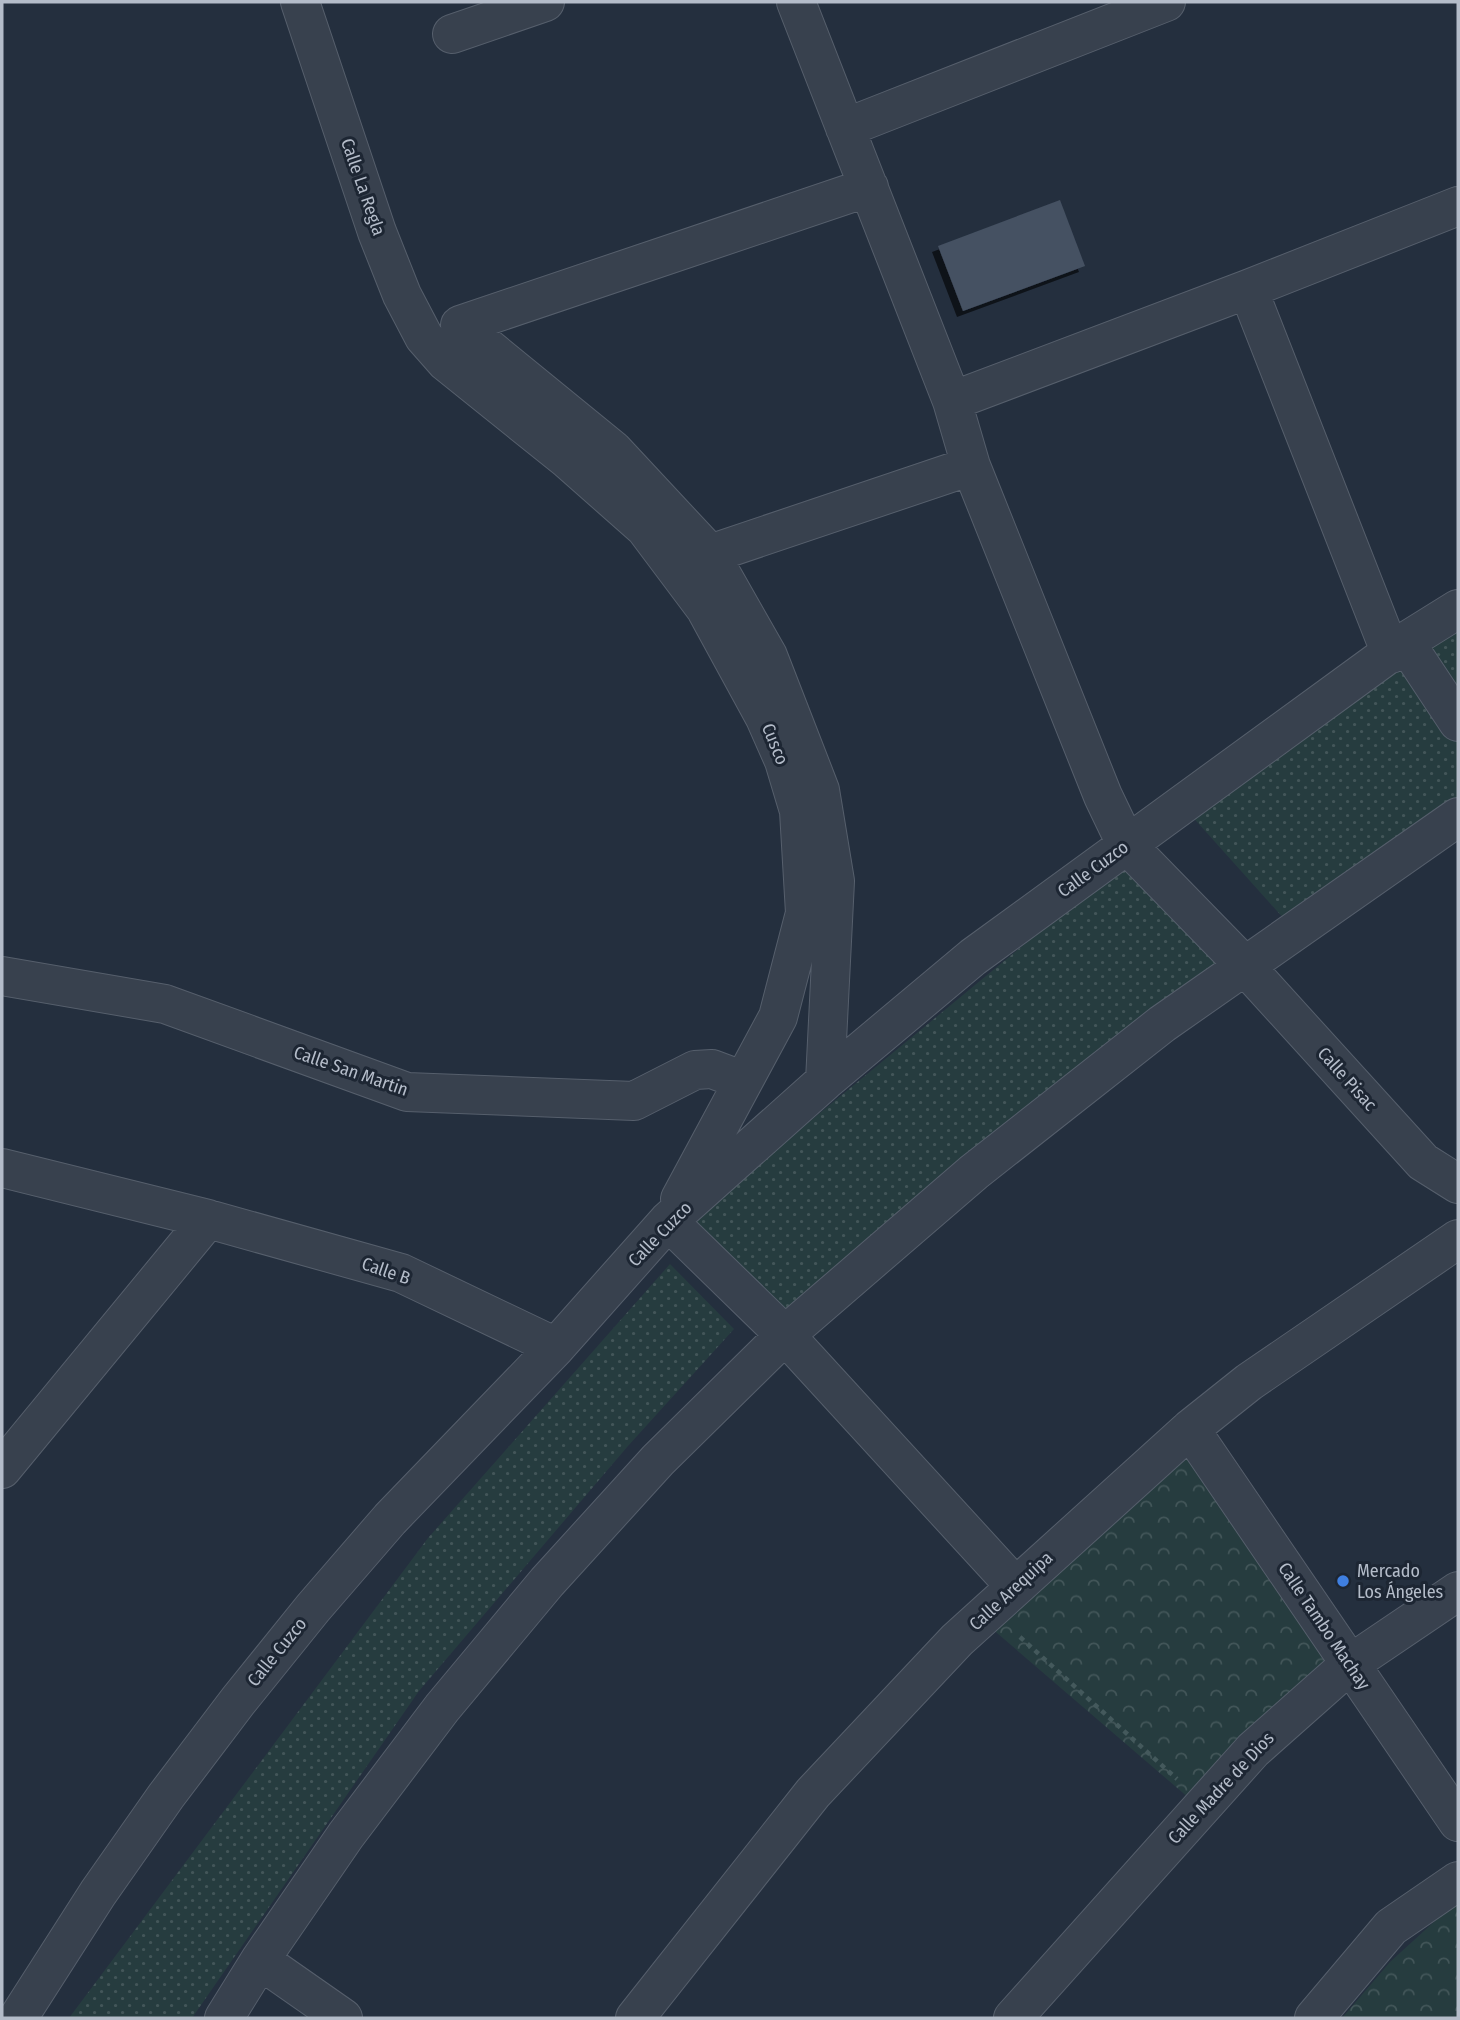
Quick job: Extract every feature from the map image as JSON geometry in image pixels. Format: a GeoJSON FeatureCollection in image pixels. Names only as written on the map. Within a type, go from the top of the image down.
{"type":"FeatureCollection","features":[{"type":"Feature","properties":{"kind":"street","name":"Calle La Regla"},"geometry":{"type":"LineString","coordinates":[[300,2],[377,232],[402,295],[424,337],[446,362]]}},
{"type":"Feature","properties":{"kind":"street"},"geometry":{"type":"LineString","coordinates":[[452,34],[545,2]]}},
{"type":"Feature","properties":{"kind":"street","name":"Calle Pisac"},"geometry":{"type":"LineString","coordinates":[[796,2],[952,401],[971,466],[1102,796],[1126,844],[1244,965],[1423,1162],[1458,1184]]}},
{"type":"Feature","properties":{"kind":"street"},"geometry":{"type":"LineString","coordinates":[[845,128],[1166,2]]}},
{"type":"Feature","properties":{"kind":"street"},"geometry":{"type":"LineString","coordinates":[[825,1081],[835,881],[820,790],[768,656],[710,554],[613,450],[460,325],[869,187]]}},
{"type":"Feature","properties":{"kind":"street"},"geometry":{"type":"LineString","coordinates":[[952,401],[1458,206]]}},
{"type":"Feature","properties":{"kind":"street"},"geometry":{"type":"LineString","coordinates":[[1248,289],[1398,648],[1458,722]]}},
{"type":"Feature","properties":{"kind":"street","name":"Cusco"},"geometry":{"type":"LineString","coordinates":[[446,362],[568,460],[645,528],[705,608],[765,718],[784,761],[799,811],[805,913],[778,1017],[668,1221]]}},
{"type":"Feature","properties":{"kind":"street"},"geometry":{"type":"LineString","coordinates":[[710,554],[971,466]]}},
{"type":"Feature","properties":{"kind":"street","name":"Calle Cuzco"},"geometry":{"type":"LineString","coordinates":[[18,2018],[98,1893],[166,1796],[313,1608],[390,1519],[556,1347],[668,1221],[825,1081],[973,957],[1398,648],[1458,608]]}},
{"type":"Feature","properties":{"kind":"street"},"geometry":{"type":"LineString","coordinates":[[224,2018],[260,1960],[346,1835],[426,1729],[547,1582],[658,1460],[785,1335],[974,1172],[1162,1024],[1458,817]]}},
{"type":"Feature","properties":{"kind":"street","name":"Calle San Martin"},"geometry":{"type":"LineString","coordinates":[[2,976],[165,1004],[407,1092],[634,1101],[695,1070],[712,1069],[742,1083]]}},
{"type":"Feature","properties":{"kind":"street","name":"Calle B"},"geometry":{"type":"LineString","coordinates":[[2,1168],[208,1219],[401,1273],[556,1347]]}},
{"type":"Feature","properties":{"kind":"street"},"geometry":{"type":"LineString","coordinates":[[2,1469],[208,1219]]}},
{"type":"Feature","properties":{"kind":"street"},"geometry":{"type":"LineString","coordinates":[[668,1221],[785,1335],[1015,1586]]}},
{"type":"Feature","properties":{"kind":"street","name":"Calle Arequipa"},"geometry":{"type":"LineString","coordinates":[[635,2018],[813,1793],[957,1640],[1190,1429],[1249,1382],[1458,1239]]}},
{"type":"Feature","properties":{"kind":"street","name":"Calle Tambo Machay"},"geometry":{"type":"LineString","coordinates":[[1190,1429],[1458,1822]]}},
{"type":"Feature","properties":{"kind":"street","name":"Calle Madre de Dios"},"geometry":{"type":"LineString","coordinates":[[1013,2018],[1253,1750],[1350,1664],[1458,1591]]}},
{"type":"Feature","properties":{"kind":"street"},"geometry":{"type":"LineString","coordinates":[[1314,2018],[1391,1927],[1458,1881]]}},
{"type":"Feature","properties":{"kind":"street"},"geometry":{"type":"LineString","coordinates":[[260,1960],[342,2018]]}},
{"type":"Feature","properties":{"kind":"path"},"geometry":{"type":"LineString","coordinates":[[1028,1626],[1018,1636],[1186,1787]]}},
{"type":"Feature","properties":{"kind":"green space"},"geometry":{"type":"Polygon","coordinates":[[[1458,622],[1458,699],[1423,644],[1458,622]]]}},
{"type":"Feature","properties":{"kind":"green space"},"geometry":{"type":"Polygon","coordinates":[[[1403,658],[1458,740],[1458,805],[1286,921],[1189,813],[1403,658]]]}},
{"type":"Feature","properties":{"kind":"green space"},"geometry":{"type":"Polygon","coordinates":[[[1134,854],[1231,957],[788,1315],[690,1220],[1134,854]]]}},
{"type":"Feature","properties":{"kind":"green space"},"geometry":{"type":"Polygon","coordinates":[[[670,1264],[734,1329],[628,1446],[419,1691],[192,2018],[69,2018],[428,1538],[670,1264]]]}},
{"type":"Feature","properties":{"kind":"green space"},"geometry":{"type":"Polygon","coordinates":[[[1187,1443],[1340,1659],[1190,1799],[983,1621],[1187,1443]]]}},
{"type":"Feature","properties":{"kind":"green space"},"geometry":{"type":"Polygon","coordinates":[[[1458,1900],[1458,2018],[1342,2018],[1390,1962],[1458,1900]]]}},
{"type":"Feature","properties":{"kind":"building"},"geometry":{"type":"Polygon","coordinates":[[[1060,200],[1085,266],[963,311],[938,246],[1060,200]]]}},
{"type":"Feature","properties":{"kind":"place","name":"Mercado Los Ángeles"},"geometry":{"type":"Point","coordinates":[1343,1581]}}]}
